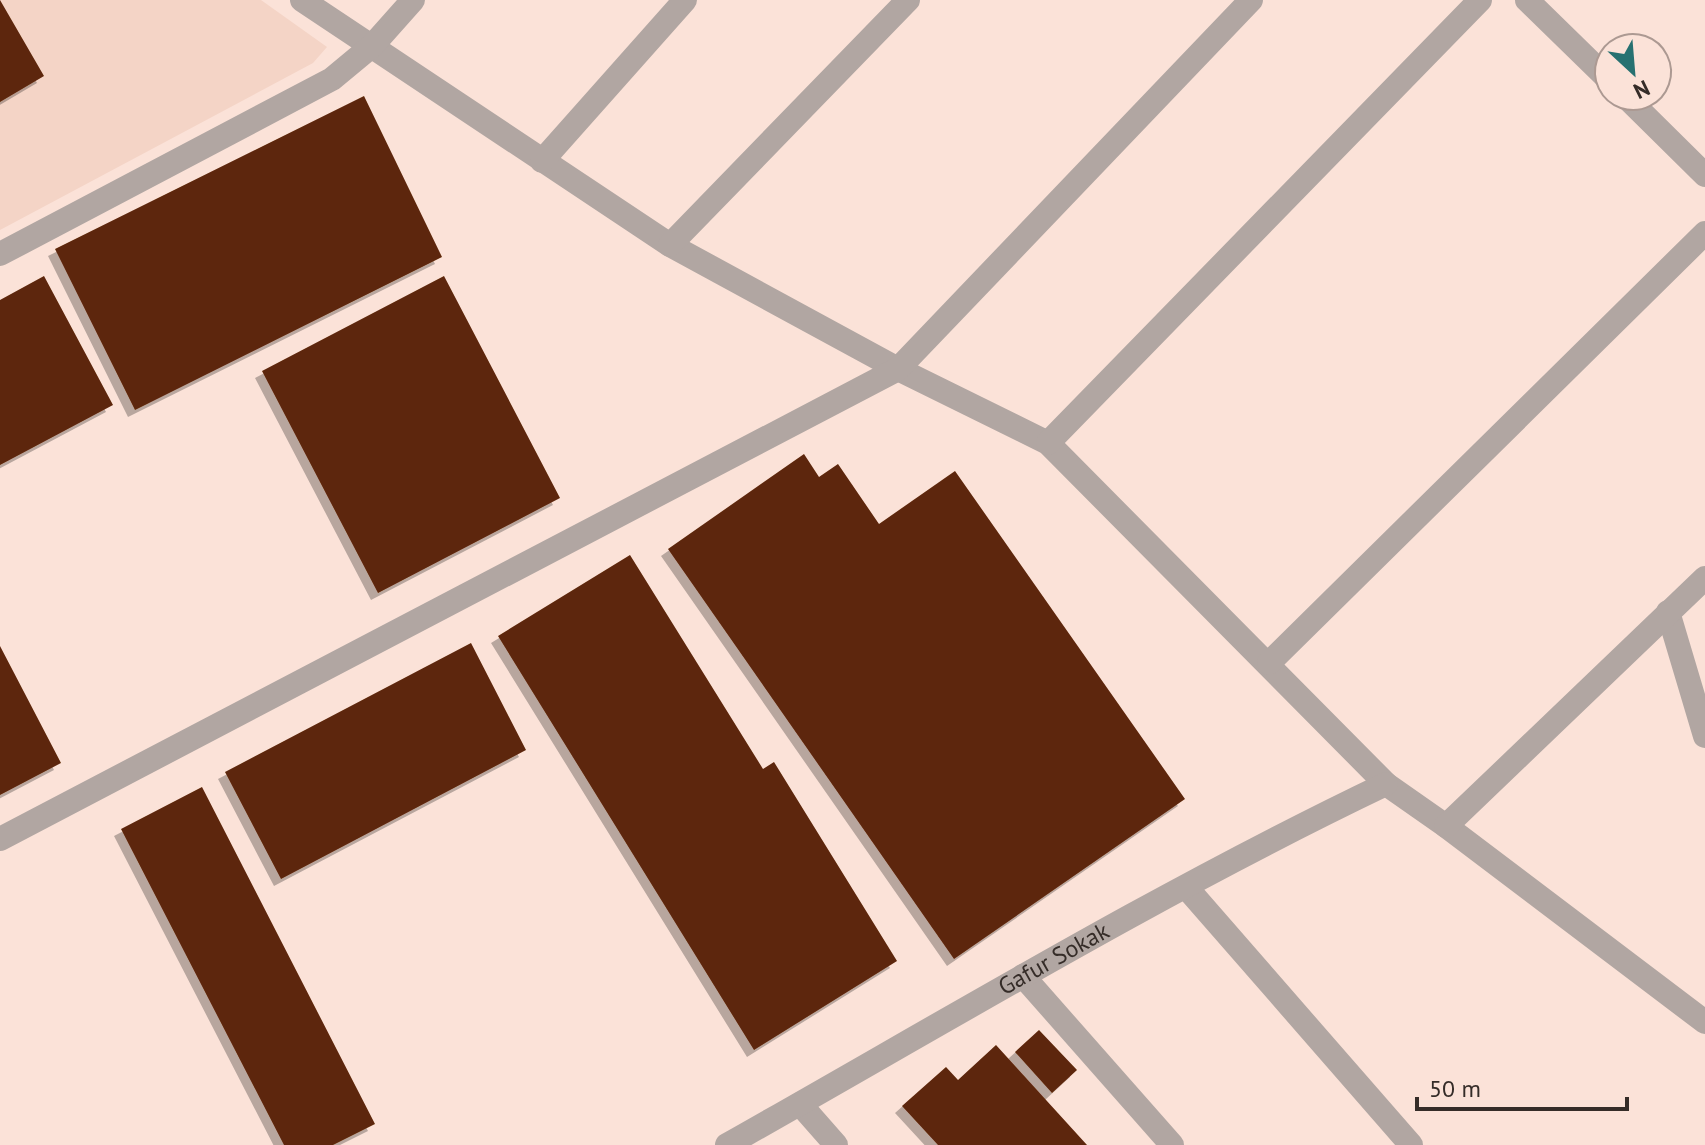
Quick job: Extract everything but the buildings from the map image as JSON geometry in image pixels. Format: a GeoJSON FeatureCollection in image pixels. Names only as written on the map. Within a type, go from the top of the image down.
{"type":"FeatureCollection","features":[{"type":"Feature","properties":{"kind":"street"},"geometry":{"type":"LineString","coordinates":[[302,0],[670,245],[898,369],[1048,443],[1386,784],[1705,1022]]}},
{"type":"Feature","properties":{"kind":"street"},"geometry":{"type":"LineString","coordinates":[[0,254],[332,79],[373,45],[413,0]]}},
{"type":"Feature","properties":{"kind":"street"},"geometry":{"type":"LineString","coordinates":[[542,161],[685,0]]}},
{"type":"Feature","properties":{"kind":"street"},"geometry":{"type":"LineString","coordinates":[[670,245],[908,0]]}},
{"type":"Feature","properties":{"kind":"street"},"geometry":{"type":"LineString","coordinates":[[0,839],[898,369],[1251,0]]}},
{"type":"Feature","properties":{"kind":"street"},"geometry":{"type":"LineString","coordinates":[[1048,443],[1480,0]]}},
{"type":"Feature","properties":{"kind":"street"},"geometry":{"type":"LineString","coordinates":[[1527,0],[1593,64]]}},
{"type":"Feature","properties":{"kind":"street"},"geometry":{"type":"LineString","coordinates":[[1641,112],[1705,175]]}},
{"type":"Feature","properties":{"kind":"street"},"geometry":{"type":"LineString","coordinates":[[1269,663],[1705,233]]}},
{"type":"Feature","properties":{"kind":"street"},"geometry":{"type":"LineString","coordinates":[[1446,826],[1705,578]]}},
{"type":"Feature","properties":{"kind":"street"},"geometry":{"type":"LineString","coordinates":[[1668,612],[1705,736]]}},
{"type":"Feature","properties":{"kind":"street","name":"Gafur Sokak"},"geometry":{"type":"LineString","coordinates":[[727,1145],[1023,976],[1297,827],[1386,784]]}},
{"type":"Feature","properties":{"kind":"street"},"geometry":{"type":"LineString","coordinates":[[1186,887],[1411,1145]]}},
{"type":"Feature","properties":{"kind":"street"},"geometry":{"type":"LineString","coordinates":[[1023,976],[1172,1145]]}},
{"type":"Feature","properties":{"kind":"street"},"geometry":{"type":"LineString","coordinates":[[800,1104],[836,1145]]}},
{"type":"Feature","properties":{"kind":"shaded area"},"geometry":{"type":"Polygon","coordinates":[[[0,0],[261,0],[327,47],[313,63],[0,230],[0,0]]]}}]}
